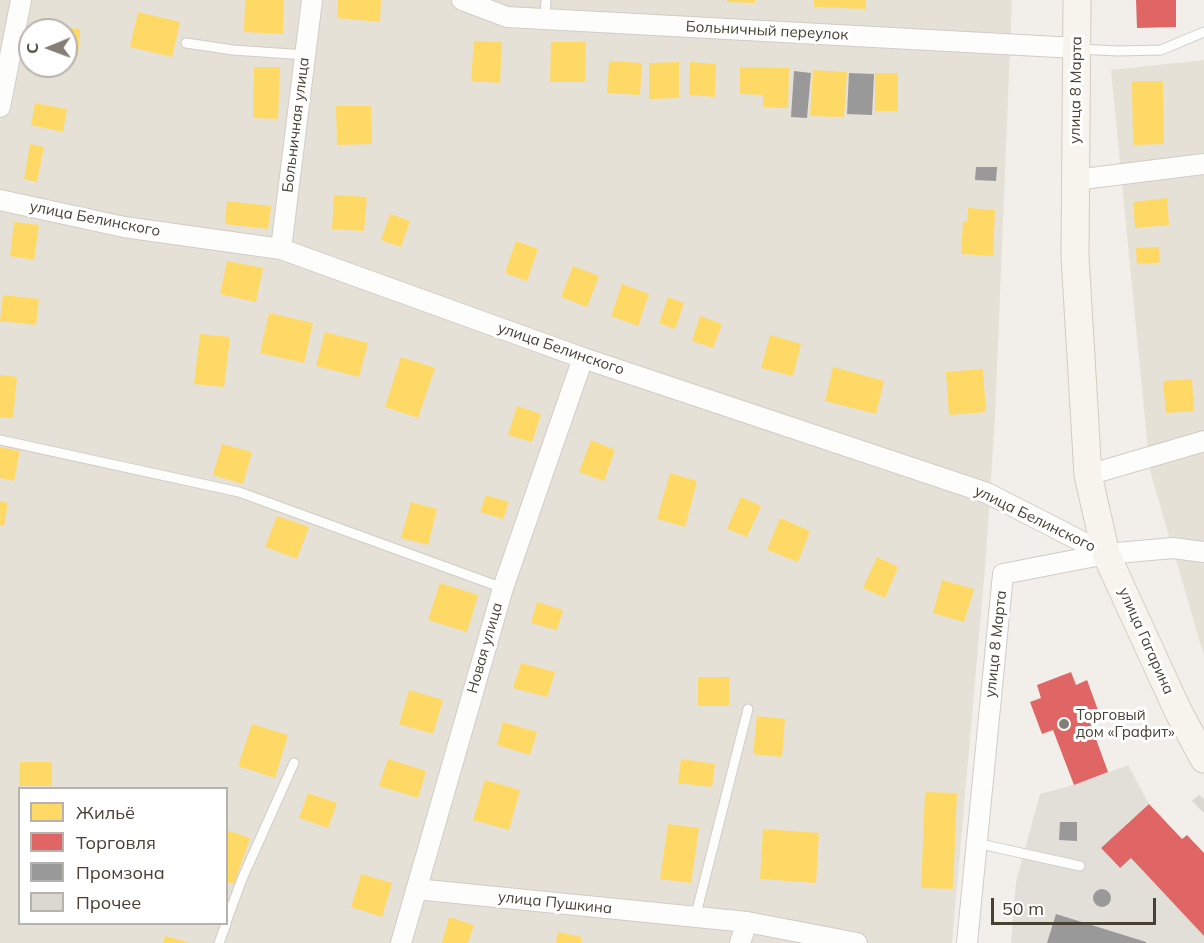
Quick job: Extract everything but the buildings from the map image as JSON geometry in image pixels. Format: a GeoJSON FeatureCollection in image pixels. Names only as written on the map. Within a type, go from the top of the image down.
{"type":"FeatureCollection","features":[{"type":"Feature","properties":{"kind":"main road","name":"улица 8 Марта"},"geometry":{"type":"LineString","coordinates":[[1077,0],[1075,256],[1088,475],[1106,554]]}},
{"type":"Feature","properties":{"kind":"main road","name":"улица Гагарина"},"geometry":{"type":"LineString","coordinates":[[1106,554],[1178,711],[1204,759]]}},
{"type":"Feature","properties":{"kind":"street"},"geometry":{"type":"LineString","coordinates":[[0,107],[21,0]]}},
{"type":"Feature","properties":{"kind":"street","name":"Больничная улица"},"geometry":{"type":"LineString","coordinates":[[281,249],[312,0]]}},
{"type":"Feature","properties":{"kind":"street","name":"Больничный переулок"},"geometry":{"type":"LineString","coordinates":[[462,0],[507,17],[545,9],[1076,48]]}},
{"type":"Feature","properties":{"kind":"street"},"geometry":{"type":"LineString","coordinates":[[1075,180],[1204,164]]}},
{"type":"Feature","properties":{"kind":"street","name":"улица Белинского"},"geometry":{"type":"LineString","coordinates":[[0,200],[124,227],[281,249],[583,358],[987,493],[1106,554]]}},
{"type":"Feature","properties":{"kind":"street","name":"Новая улица"},"geometry":{"type":"LineString","coordinates":[[401,943],[502,588],[583,358]]}},
{"type":"Feature","properties":{"kind":"street"},"geometry":{"type":"LineString","coordinates":[[1088,475],[1204,441]]}},
{"type":"Feature","properties":{"kind":"street"},"geometry":{"type":"LineString","coordinates":[[1106,554],[1173,548],[1204,552]]}},
{"type":"Feature","properties":{"kind":"street","name":"улица 8 Марта"},"geometry":{"type":"LineString","coordinates":[[967,943],[1003,574],[1106,554]]}},
{"type":"Feature","properties":{"kind":"street","name":"улица Пушкина"},"geometry":{"type":"LineString","coordinates":[[416,889],[747,922],[857,943]]}},
{"type":"Feature","properties":{"kind":"street"},"geometry":{"type":"LineString","coordinates":[[740,943],[747,922]]}},
{"type":"Feature","properties":{"kind":"lane"},"geometry":{"type":"LineString","coordinates":[[1076,48],[1118,51],[1161,50],[1204,32]]}},
{"type":"Feature","properties":{"kind":"lane"},"geometry":{"type":"LineString","coordinates":[[186,43],[233,50],[305,55]]}},
{"type":"Feature","properties":{"kind":"lane"},"geometry":{"type":"LineString","coordinates":[[0,440],[239,492],[502,588]]}},
{"type":"Feature","properties":{"kind":"lane"},"geometry":{"type":"LineString","coordinates":[[695,918],[748,710]]}},
{"type":"Feature","properties":{"kind":"lane"},"geometry":{"type":"LineString","coordinates":[[228,918],[242,879],[294,763]]}},
{"type":"Feature","properties":{"kind":"lane"},"geometry":{"type":"LineString","coordinates":[[976,843],[1080,866]]}},
{"type":"Feature","properties":{"kind":"lane"},"geometry":{"type":"LineString","coordinates":[[219,943],[225,925]]}},
{"type":"Feature","properties":{"kind":"shaded area"},"geometry":{"type":"Polygon","coordinates":[[[0,0],[1012,0],[995,417],[986,556],[952,943],[0,943],[0,0]]]}},
{"type":"Feature","properties":{"kind":"shaded area"},"geometry":{"type":"Polygon","coordinates":[[[1204,60],[1204,656],[1150,471],[1111,70],[1204,60]]]}},
{"type":"Feature","properties":{"kind":"shaded area"},"geometry":{"type":"Polygon","coordinates":[[[1128,765],[1149,804],[1101,848],[1119,868],[1131,858],[1204,936],[1204,943],[1011,943],[1016,882],[1040,794],[1074,785],[1128,765]]]}},
{"type":"Feature","properties":{"kind":"place","name":"Торговый дом «Графит»"},"geometry":{"type":"Point","coordinates":[1064,724]}}]}
